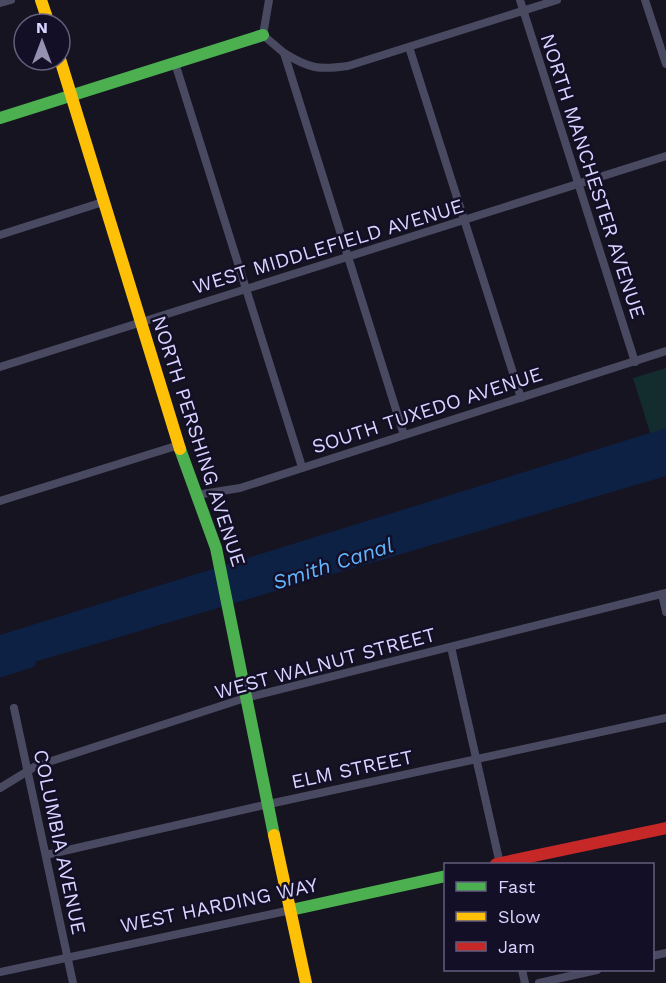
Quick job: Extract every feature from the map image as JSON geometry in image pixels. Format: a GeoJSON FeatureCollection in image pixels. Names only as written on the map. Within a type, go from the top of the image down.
{"type":"FeatureCollection","features":[{"type":"Feature","properties":{"kind":"main road"},"geometry":{"type":"LineString","coordinates":[[0,118],[263,35]]}},
{"type":"Feature","properties":{"kind":"main road","name":"NORTH PERSHING AVENUE"},"geometry":{"type":"LineString","coordinates":[[64,72],[179,445],[220,563],[245,698],[306,983]]}},
{"type":"Feature","properties":{"kind":"main road"},"geometry":{"type":"LineString","coordinates":[[504,863],[666,828]]}},
{"type":"Feature","properties":{"kind":"main road","name":"WEST HARDING WAY"},"geometry":{"type":"LineString","coordinates":[[291,910],[444,876]]}},
{"type":"Feature","properties":{"kind":"street"},"geometry":{"type":"LineString","coordinates":[[0,3],[11,0]]}},
{"type":"Feature","properties":{"kind":"street"},"geometry":{"type":"LineString","coordinates":[[268,0],[263,35],[284,53],[302,64],[324,69],[348,66],[557,0]]}},
{"type":"Feature","properties":{"kind":"street","name":"NORTH MANCHESTER AVENUE"},"geometry":{"type":"LineString","coordinates":[[520,0],[635,362]]}},
{"type":"Feature","properties":{"kind":"street"},"geometry":{"type":"LineString","coordinates":[[645,0],[666,64]]}},
{"type":"Feature","properties":{"kind":"street"},"geometry":{"type":"LineString","coordinates":[[409,47],[521,398]]}},
{"type":"Feature","properties":{"kind":"street"},"geometry":{"type":"LineString","coordinates":[[284,53],[404,435]]}},
{"type":"Feature","properties":{"kind":"street"},"geometry":{"type":"LineString","coordinates":[[175,63],[302,467]]}},
{"type":"Feature","properties":{"kind":"street","name":"WEST MIDDLEFIELD AVENUE"},"geometry":{"type":"LineString","coordinates":[[0,367],[666,156]]}},
{"type":"Feature","properties":{"kind":"street"},"geometry":{"type":"LineString","coordinates":[[0,234],[103,202]]}},
{"type":"Feature","properties":{"kind":"street","name":"SOUTH TUXEDO AVENUE"},"geometry":{"type":"LineString","coordinates":[[196,495],[240,488],[666,351]]}},
{"type":"Feature","properties":{"kind":"street"},"geometry":{"type":"LineString","coordinates":[[0,501],[179,445]]}},
{"type":"Feature","properties":{"kind":"street"},"geometry":{"type":"LineString","coordinates":[[664,594],[666,612]]}},
{"type":"Feature","properties":{"kind":"street","name":"WEST WALNUT STREET"},"geometry":{"type":"LineString","coordinates":[[0,788],[27,771],[245,698],[664,594]]}},
{"type":"Feature","properties":{"kind":"street"},"geometry":{"type":"LineString","coordinates":[[451,647],[499,863]]}},
{"type":"Feature","properties":{"kind":"street","name":"COLUMBIA AVENUE"},"geometry":{"type":"LineString","coordinates":[[14,708],[73,983]]}},
{"type":"Feature","properties":{"kind":"street","name":"ELM STREET"},"geometry":{"type":"LineString","coordinates":[[46,855],[666,718]]}},
{"type":"Feature","properties":{"kind":"street","name":"WEST HARDING WAY"},"geometry":{"type":"LineString","coordinates":[[0,972],[291,910]]}},
{"type":"Feature","properties":{"kind":"street"},"geometry":{"type":"LineString","coordinates":[[539,983],[589,971]]}},
{"type":"Feature","properties":{"kind":"green space"},"geometry":{"type":"Polygon","coordinates":[[[666,368],[666,463],[653,442],[633,378],[666,368]]]}},
{"type":"Feature","properties":{"kind":"water"},"geometry":{"type":"Polygon","coordinates":[[[666,428],[666,476],[0,672],[0,635],[666,428]]]}},
{"type":"Feature","properties":{"kind":"waterway","name":"Smith Canal"},"geometry":{"type":"LineString","coordinates":[[0,673],[31,663]]}},
{"type":"Feature","properties":{"kind":"traffic: fast"},"geometry":{"type":"LineString","coordinates":[[0,118],[263,35]]}},
{"type":"Feature","properties":{"kind":"traffic: fast"},"geometry":{"type":"LineString","coordinates":[[180,449],[216,548],[274,835]]}},
{"type":"Feature","properties":{"kind":"traffic: fast"},"geometry":{"type":"LineString","coordinates":[[291,910],[444,876]]}},
{"type":"Feature","properties":{"kind":"traffic: slow"},"geometry":{"type":"LineString","coordinates":[[41,0],[45,12]]}},
{"type":"Feature","properties":{"kind":"traffic: slow"},"geometry":{"type":"LineString","coordinates":[[64,72],[180,449]]}},
{"type":"Feature","properties":{"kind":"traffic: slow"},"geometry":{"type":"LineString","coordinates":[[274,835],[306,983]]}},
{"type":"Feature","properties":{"kind":"traffic: jam"},"geometry":{"type":"LineString","coordinates":[[501,863],[666,828]]}}]}
